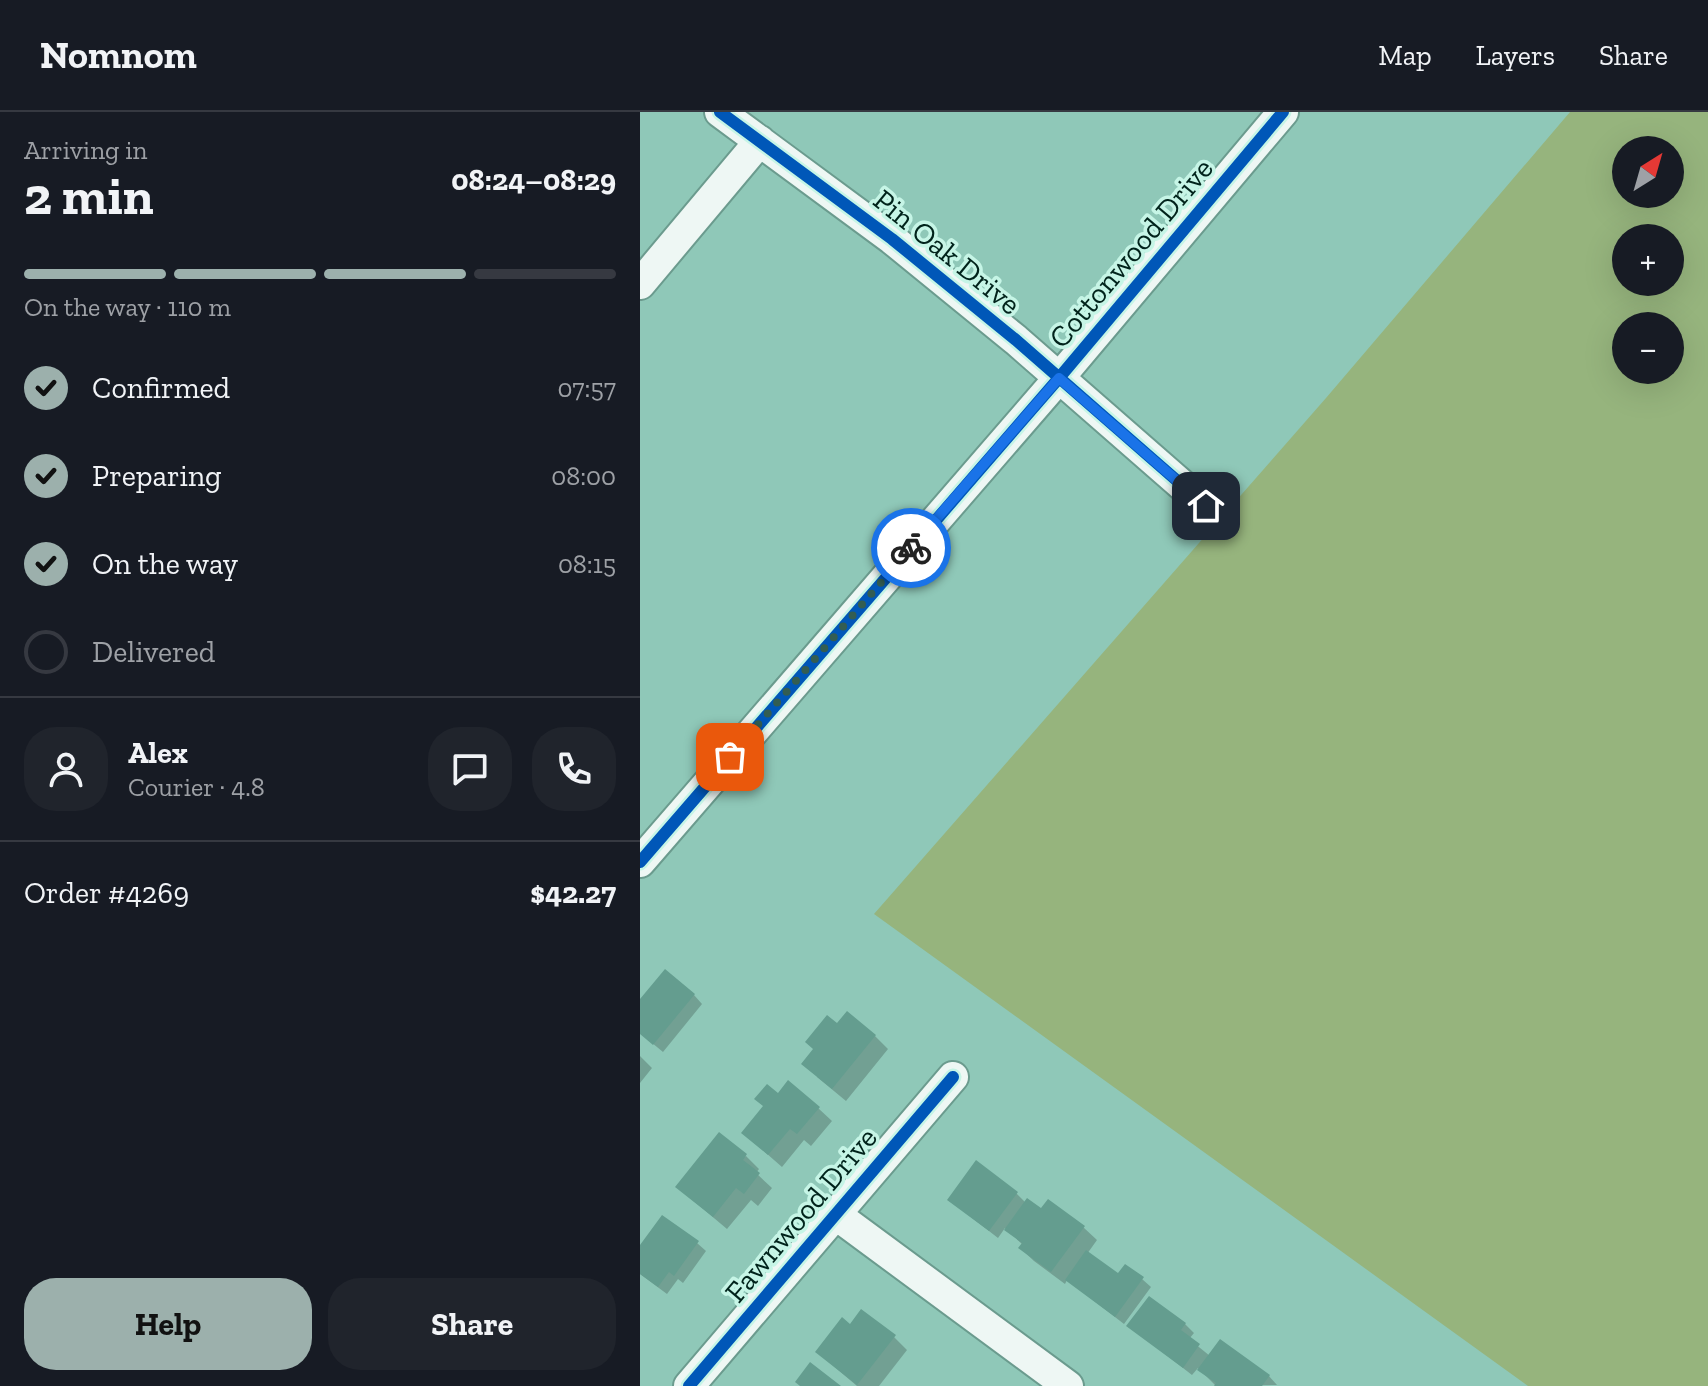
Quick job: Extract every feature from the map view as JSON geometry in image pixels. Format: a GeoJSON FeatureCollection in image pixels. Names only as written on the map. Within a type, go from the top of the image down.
{"type":"FeatureCollection","features":[{"type":"Feature","properties":{"kind":"street","name":"Pin Oak Drive"},"geometry":{"type":"LineString","coordinates":[[720,112],[892,239],[1206,506]]}},
{"type":"Feature","properties":{"kind":"street","name":"Cottonwood Drive"},"geometry":{"type":"LineString","coordinates":[[640,862],[1059,378],[1283,112]]}},
{"type":"Feature","properties":{"kind":"street"},"geometry":{"type":"LineString","coordinates":[[640,284],[760,141]]}},
{"type":"Feature","properties":{"kind":"street","name":"Fawnwood Drive"},"geometry":{"type":"LineString","coordinates":[[689,1386],[953,1077]]}},
{"type":"Feature","properties":{"kind":"street"},"geometry":{"type":"LineString","coordinates":[[835,1214],[1068,1386]]}},
{"type":"Feature","properties":{"kind":"green space"},"geometry":{"type":"Polygon","coordinates":[[[1570,112],[1708,112],[1708,1386],[1528,1386],[874,914],[1326,398],[1570,112]]]}},
{"type":"Feature","properties":{"kind":"building"},"geometry":{"type":"Polygon","coordinates":[[[665,969],[695,994],[653,1045],[640,1034],[640,999],[665,969]]]}},
{"type":"Feature","properties":{"kind":"building"},"geometry":{"type":"Polygon","coordinates":[[[847,1011],[876,1035],[832,1089],[801,1064],[813,1049],[805,1042],[827,1015],[837,1023],[847,1011]]]}},
{"type":"Feature","properties":{"kind":"building"},"geometry":{"type":"Polygon","coordinates":[[[788,1080],[820,1107],[797,1134],[790,1129],[768,1155],[741,1133],[763,1106],[754,1099],[767,1084],[778,1093],[788,1080]]]}},
{"type":"Feature","properties":{"kind":"building"},"geometry":{"type":"Polygon","coordinates":[[[719,1132],[747,1154],[743,1160],[760,1173],[744,1194],[736,1188],[713,1217],[675,1187],[719,1132]]]}},
{"type":"Feature","properties":{"kind":"building"},"geometry":{"type":"Polygon","coordinates":[[[976,1160],[1018,1192],[989,1231],[947,1200],[976,1160]]]}},
{"type":"Feature","properties":{"kind":"building"},"geometry":{"type":"Polygon","coordinates":[[[1027,1198],[1041,1208],[1048,1199],[1085,1226],[1051,1272],[1018,1248],[1022,1243],[1004,1230],[1027,1198]]]}},
{"type":"Feature","properties":{"kind":"building"},"geometry":{"type":"Polygon","coordinates":[[[662,1215],[699,1241],[674,1276],[669,1272],[658,1287],[640,1274],[640,1245],[662,1215]]]}},
{"type":"Feature","properties":{"kind":"building"},"geometry":{"type":"Polygon","coordinates":[[[1086,1250],[1118,1273],[1125,1264],[1144,1277],[1115,1317],[1065,1280],[1086,1250]]]}},
{"type":"Feature","properties":{"kind":"building"},"geometry":{"type":"Polygon","coordinates":[[[1149,1296],[1186,1323],[1181,1330],[1200,1344],[1183,1368],[1126,1326],[1149,1296]]]}},
{"type":"Feature","properties":{"kind":"building"},"geometry":{"type":"Polygon","coordinates":[[[861,1309],[896,1335],[857,1385],[815,1352],[842,1317],[850,1324],[861,1309]]]}},
{"type":"Feature","properties":{"kind":"building"},"geometry":{"type":"Polygon","coordinates":[[[1220,1339],[1270,1375],[1262,1386],[1214,1386],[1216,1383],[1197,1370],[1220,1339]]]}},
{"type":"Feature","properties":{"kind":"building"},"geometry":{"type":"Polygon","coordinates":[[[810,1362],[841,1386],[800,1386],[795,1382],[810,1362]]]}},
{"type":"Feature","properties":{"kind":"cycle path"},"geometry":{"type":"LineString","coordinates":[[720,112],[892,239],[1016,340],[1206,506]]}},
{"type":"Feature","properties":{"kind":"cycle path"},"geometry":{"type":"LineString","coordinates":[[640,862],[1059,378],[1283,112]]}},
{"type":"Feature","properties":{"kind":"cycle path"},"geometry":{"type":"LineString","coordinates":[[689,1386],[953,1077]]}},
{"type":"Feature","properties":{"kind":"way so far"},"geometry":{"type":"LineString","coordinates":[[730,757],[911,548]]}},
{"type":"Feature","properties":{"kind":"route"},"geometry":{"type":"LineString","coordinates":[[911,548],[1059,378],[1206,506]]}}]}
